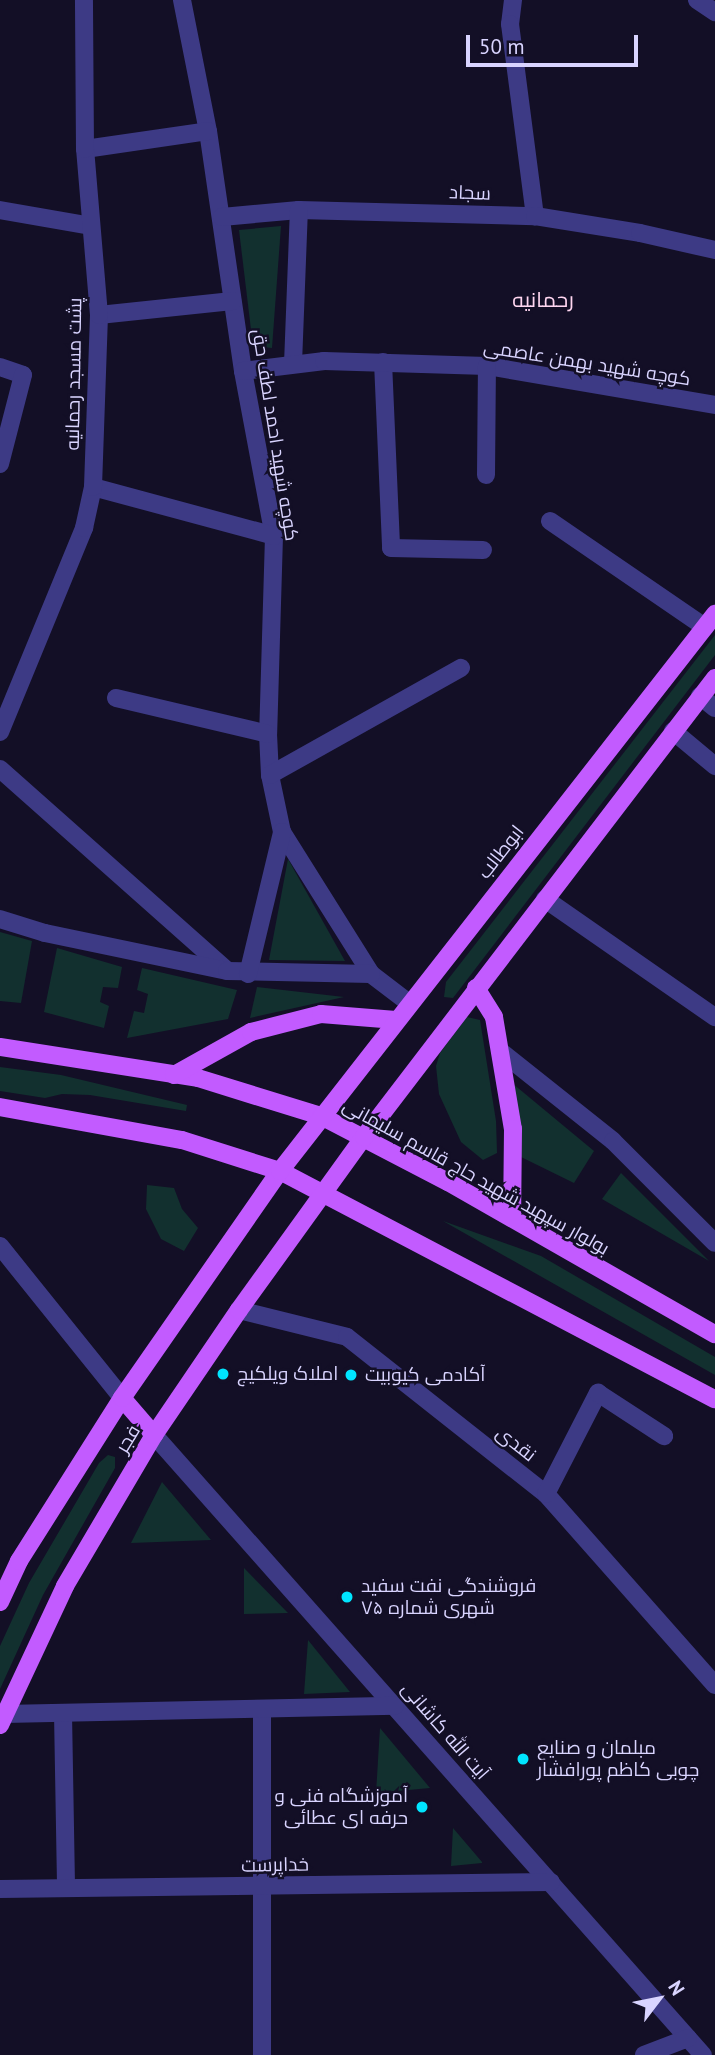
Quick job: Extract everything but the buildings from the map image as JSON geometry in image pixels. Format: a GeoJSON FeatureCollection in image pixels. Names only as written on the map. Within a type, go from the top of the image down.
{"type":"FeatureCollection","features":[{"type":"Feature","properties":{"kind":"main road","name":"ابوطالب"},"geometry":{"type":"LineString","coordinates":[[321,1116],[710,621]]}},
{"type":"Feature","properties":{"kind":"main road"},"geometry":{"type":"LineString","coordinates":[[364,1136],[715,678]]}},
{"type":"Feature","properties":{"kind":"main road"},"geometry":{"type":"LineString","coordinates":[[476,988],[494,1017],[513,1129],[512,1218]]}},
{"type":"Feature","properties":{"kind":"main road"},"geometry":{"type":"LineString","coordinates":[[174,1075],[251,1032],[321,1014],[396,1020]]}},
{"type":"Feature","properties":{"kind":"main road","name":"بولوار سپهبد شهید حاج قاسم سلیمانی"},"geometry":{"type":"LineString","coordinates":[[0,1047],[198,1078],[321,1116],[364,1136],[715,1334]]}},
{"type":"Feature","properties":{"kind":"main road"},"geometry":{"type":"LineString","coordinates":[[0,1107],[182,1140],[280,1171],[715,1398]]}},
{"type":"Feature","properties":{"kind":"main road","name":"فجر"},"geometry":{"type":"LineString","coordinates":[[0,1602],[19,1561],[122,1398],[321,1116]]}},
{"type":"Feature","properties":{"kind":"main road","name":"فجر"},"geometry":{"type":"LineString","coordinates":[[2,1719],[65,1586],[155,1435],[239,1310],[364,1136]]}},
{"type":"Feature","properties":{"kind":"main road"},"geometry":{"type":"LineString","coordinates":[[122,1398],[155,1435]]}},
{"type":"Feature","properties":{"kind":"street","name":"پشت مسجد رحمانیه"},"geometry":{"type":"LineString","coordinates":[[0,732],[84,528],[93,487],[99,315],[85,149],[84,0]]}},
{"type":"Feature","properties":{"kind":"street","name":"کوچه شهید احمد لطف حق"},"geometry":{"type":"LineString","coordinates":[[182,0],[208,131],[243,371],[274,536],[268,734],[270,775],[282,832],[371,974],[409,1003]]}},
{"type":"Feature","properties":{"kind":"street"},"geometry":{"type":"LineString","coordinates":[[513,0],[510,24],[535,216]]}},
{"type":"Feature","properties":{"kind":"street"},"geometry":{"type":"LineString","coordinates":[[697,0],[715,12]]}},
{"type":"Feature","properties":{"kind":"street"},"geometry":{"type":"LineString","coordinates":[[85,149],[208,131]]}},
{"type":"Feature","properties":{"kind":"street"},"geometry":{"type":"LineString","coordinates":[[0,210],[91,226]]}},
{"type":"Feature","properties":{"kind":"street"},"geometry":{"type":"LineString","coordinates":[[293,365],[299,210]]}},
{"type":"Feature","properties":{"kind":"street","name":"سجاد"},"geometry":{"type":"LineString","coordinates":[[222,217],[299,210],[535,216],[640,233],[715,250]]}},
{"type":"Feature","properties":{"kind":"street"},"geometry":{"type":"LineString","coordinates":[[99,315],[232,301]]}},
{"type":"Feature","properties":{"kind":"street","name":"کوچه شهید بهمن عاصمی"},"geometry":{"type":"LineString","coordinates":[[243,371],[324,361],[487,366],[715,405]]}},
{"type":"Feature","properties":{"kind":"street"},"geometry":{"type":"LineString","coordinates":[[383,362],[391,548],[483,550]]}},
{"type":"Feature","properties":{"kind":"street"},"geometry":{"type":"LineString","coordinates":[[486,475],[487,366]]}},
{"type":"Feature","properties":{"kind":"street"},"geometry":{"type":"LineString","coordinates":[[0,367],[23,375],[0,464]]}},
{"type":"Feature","properties":{"kind":"street"},"geometry":{"type":"LineString","coordinates":[[93,487],[274,536]]}},
{"type":"Feature","properties":{"kind":"street"},"geometry":{"type":"LineString","coordinates":[[550,521],[710,621]]}},
{"type":"Feature","properties":{"kind":"street"},"geometry":{"type":"LineString","coordinates":[[270,775],[461,668]]}},
{"type":"Feature","properties":{"kind":"street"},"geometry":{"type":"LineString","coordinates":[[701,696],[715,708]]}},
{"type":"Feature","properties":{"kind":"street"},"geometry":{"type":"LineString","coordinates":[[116,698],[268,734]]}},
{"type":"Feature","properties":{"kind":"street"},"geometry":{"type":"LineString","coordinates":[[673,731],[715,766]]}},
{"type":"Feature","properties":{"kind":"street"},"geometry":{"type":"LineString","coordinates":[[0,769],[227,971]]}},
{"type":"Feature","properties":{"kind":"street"},"geometry":{"type":"LineString","coordinates":[[248,974],[282,832]]}},
{"type":"Feature","properties":{"kind":"street"},"geometry":{"type":"LineString","coordinates":[[545,899],[715,1017]]}},
{"type":"Feature","properties":{"kind":"street"},"geometry":{"type":"LineString","coordinates":[[0,919],[45,933],[227,971],[248,974],[371,974]]}},
{"type":"Feature","properties":{"kind":"street"},"geometry":{"type":"LineString","coordinates":[[500,1052],[612,1141],[715,1243]]}},
{"type":"Feature","properties":{"kind":"street"},"geometry":{"type":"LineString","coordinates":[[0,1246],[122,1398]]}},
{"type":"Feature","properties":{"kind":"street","name":"نقدی"},"geometry":{"type":"LineString","coordinates":[[239,1310],[347,1337],[546,1494],[715,1685]]}},
{"type":"Feature","properties":{"kind":"street"},"geometry":{"type":"LineString","coordinates":[[546,1494],[598,1393],[664,1436]]}},
{"type":"Feature","properties":{"kind":"street","name":"آیت الله کاشانی"},"geometry":{"type":"LineString","coordinates":[[155,1435],[704,2055]]}},
{"type":"Feature","properties":{"kind":"street"},"geometry":{"type":"LineString","coordinates":[[2,1719],[63,1713],[262,1711],[395,1706]]}},
{"type":"Feature","properties":{"kind":"street"},"geometry":{"type":"LineString","coordinates":[[262,1711],[262,2055]]}},
{"type":"Feature","properties":{"kind":"street"},"geometry":{"type":"LineString","coordinates":[[63,1713],[66,1888]]}},
{"type":"Feature","properties":{"kind":"street","name":"خداپرست"},"geometry":{"type":"LineString","coordinates":[[0,1889],[551,1882]]}},
{"type":"Feature","properties":{"kind":"street"},"geometry":{"type":"LineString","coordinates":[[644,2055],[688,2038]]}},
{"type":"Feature","properties":{"kind":"green space"},"geometry":{"type":"Polygon","coordinates":[[[281,226],[272,348],[253,346],[239,230],[281,226]]]}},
{"type":"Feature","properties":{"kind":"green space"},"geometry":{"type":"Polygon","coordinates":[[[715,635],[715,655],[453,998],[444,997],[446,982],[715,635]]]}},
{"type":"Feature","properties":{"kind":"green space"},"geometry":{"type":"Polygon","coordinates":[[[288,859],[345,961],[269,960],[288,859]]]}},
{"type":"Feature","properties":{"kind":"green space"},"geometry":{"type":"Polygon","coordinates":[[[0,932],[32,941],[21,1003],[0,1001],[0,932]]]}},
{"type":"Feature","properties":{"kind":"green space"},"geometry":{"type":"Polygon","coordinates":[[[57,948],[122,967],[118,988],[103,987],[100,1002],[109,1006],[104,1028],[44,1012],[57,948]]]}},
{"type":"Feature","properties":{"kind":"green space"},"geometry":{"type":"Polygon","coordinates":[[[142,968],[237,990],[228,1019],[127,1038],[134,1011],[144,1013],[148,994],[137,990],[142,968]]]}},
{"type":"Feature","properties":{"kind":"green space"},"geometry":{"type":"Polygon","coordinates":[[[257,987],[344,997],[250,1018],[257,987]]]}},
{"type":"Feature","properties":{"kind":"green space"},"geometry":{"type":"Polygon","coordinates":[[[467,1017],[480,1020],[496,1121],[497,1153],[483,1160],[461,1142],[439,1094],[436,1066],[440,1053],[467,1017]]]}},
{"type":"Feature","properties":{"kind":"green space"},"geometry":{"type":"Polygon","coordinates":[[[0,1067],[61,1075],[187,1105],[186,1111],[90,1095],[62,1094],[45,1098],[0,1091],[0,1067]]]}},
{"type":"Feature","properties":{"kind":"green space"},"geometry":{"type":"Polygon","coordinates":[[[512,1083],[594,1151],[574,1183],[521,1157],[512,1083]]]}},
{"type":"Feature","properties":{"kind":"green space"},"geometry":{"type":"Polygon","coordinates":[[[621,1173],[709,1261],[602,1199],[621,1173]]]}},
{"type":"Feature","properties":{"kind":"green space"},"geometry":{"type":"Polygon","coordinates":[[[147,1185],[174,1188],[182,1209],[198,1228],[184,1251],[161,1239],[146,1209],[147,1185]]]}},
{"type":"Feature","properties":{"kind":"green space"},"geometry":{"type":"Polygon","coordinates":[[[443,1221],[541,1256],[715,1357],[715,1375],[443,1221]]]}},
{"type":"Feature","properties":{"kind":"green space"},"geometry":{"type":"Polygon","coordinates":[[[108,1455],[115,1457],[115,1468],[43,1595],[0,1689],[0,1646],[29,1583],[99,1463],[108,1455]]]}},
{"type":"Feature","properties":{"kind":"green space"},"geometry":{"type":"Polygon","coordinates":[[[162,1482],[211,1540],[131,1543],[162,1482]]]}},
{"type":"Feature","properties":{"kind":"green space"},"geometry":{"type":"Polygon","coordinates":[[[244,1568],[288,1613],[244,1614],[244,1568]]]}},
{"type":"Feature","properties":{"kind":"green space"},"geometry":{"type":"Polygon","coordinates":[[[308,1640],[350,1692],[304,1694],[308,1640]]]}},
{"type":"Feature","properties":{"kind":"green space"},"geometry":{"type":"Polygon","coordinates":[[[380,1728],[430,1788],[376,1793],[380,1728]]]}},
{"type":"Feature","properties":{"kind":"green space"},"geometry":{"type":"Polygon","coordinates":[[[453,1828],[482,1862],[482,1863],[451,1866],[453,1828]]]}},
{"type":"Feature","properties":{"kind":"place","name":"املاک ویلکیج"},"geometry":{"type":"Point","coordinates":[223,1374]}},
{"type":"Feature","properties":{"kind":"place","name":"آکادمی کیوبیت"},"geometry":{"type":"Point","coordinates":[351,1375]}},
{"type":"Feature","properties":{"kind":"place","name":"فروشندگی نفت سفید شهری شماره ۷۵"},"geometry":{"type":"Point","coordinates":[347,1597]}},
{"type":"Feature","properties":{"kind":"place","name":"مبلمان و صنایع چوبی کاظم پورافشار"},"geometry":{"type":"Point","coordinates":[523,1759]}},
{"type":"Feature","properties":{"kind":"place","name":"آموزشگاه فنی و حرفه ای عطائی"},"geometry":{"type":"Point","coordinates":[422,1807]}},
{"type":"Feature","properties":{"kind":"district","name":"رحمانیه"},"geometry":{"type":"Point","coordinates":[543,300]}}]}
